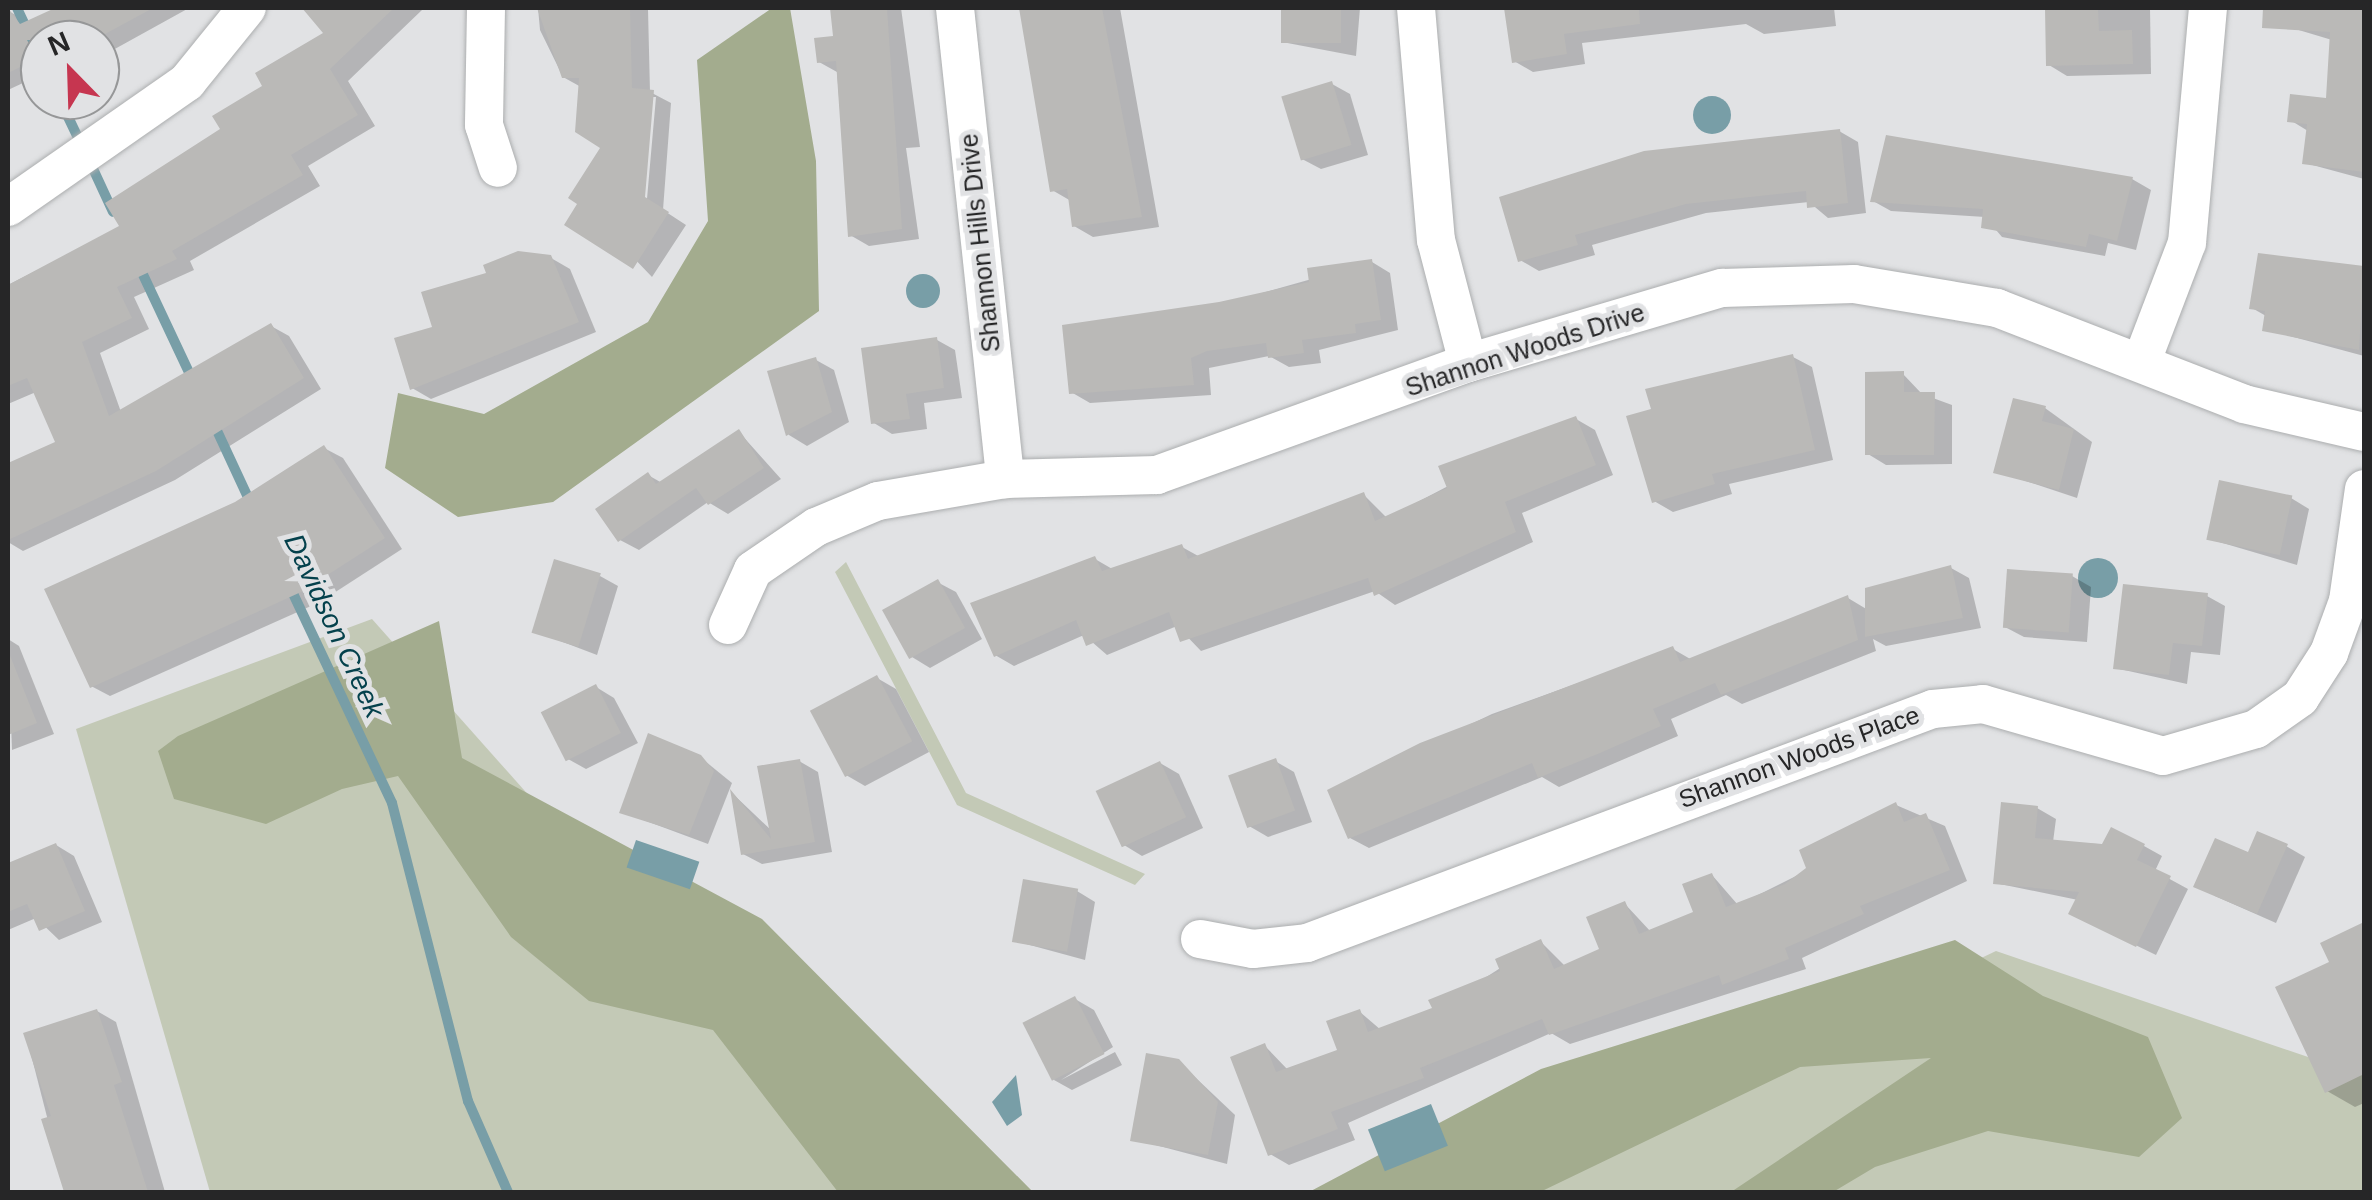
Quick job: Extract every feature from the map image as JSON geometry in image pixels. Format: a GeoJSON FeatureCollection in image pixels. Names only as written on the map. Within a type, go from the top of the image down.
{"type":"FeatureCollection","features":[{"type":"Feature","properties":{"kind":"street"},"geometry":{"type":"LineString","coordinates":[[8,207],[188,82],[247,8]]}},
{"type":"Feature","properties":{"kind":"street"},"geometry":{"type":"LineString","coordinates":[[486,8],[482,106],[498,168]]}},
{"type":"Feature","properties":{"kind":"street","name":"Shannon Hills Drive"},"geometry":{"type":"LineString","coordinates":[[955,8],[1005,479]]}},
{"type":"Feature","properties":{"kind":"street"},"geometry":{"type":"LineString","coordinates":[[1416,8],[1436,240],[1468,364]]}},
{"type":"Feature","properties":{"kind":"street"},"geometry":{"type":"LineString","coordinates":[[2143,358],[2187,243],[2208,8]]}},
{"type":"Feature","properties":{"kind":"street","name":"Shannon Woods Drive"},"geometry":{"type":"LineString","coordinates":[[728,625],[754,570],[816,528],[878,501],[1005,479],[1157,475],[1468,364],[1722,288],[1854,284],[1997,308],[2143,358],[2244,404],[2364,432]]}},
{"type":"Feature","properties":{"kind":"street","name":"Shannon Woods Place"},"geometry":{"type":"LineString","coordinates":[[1200,940],[1253,949],[1306,942],[1933,708],[1998,706],[2163,756],[2256,728],[2300,698],[2329,654],[2348,601],[2364,489]]}},
{"type":"Feature","properties":{"kind":"green space"},"geometry":{"type":"Polygon","coordinates":[[[772,8],[790,8],[816,161],[819,311],[553,502],[458,517],[385,468],[398,393],[484,414],[648,322],[708,221],[697,60],[772,8]]]}},
{"type":"Feature","properties":{"kind":"green space"},"geometry":{"type":"Polygon","coordinates":[[[846,562],[966,793],[1145,874],[1135,885],[957,805],[835,572],[846,562]]]}},
{"type":"Feature","properties":{"kind":"green space"},"geometry":{"type":"Polygon","coordinates":[[[372,619],[881,1192],[210,1192],[76,729],[372,619]]]}},
{"type":"Feature","properties":{"kind":"green space"},"geometry":{"type":"Polygon","coordinates":[[[439,621],[462,758],[762,919],[1033,1192],[838,1192],[713,1030],[589,1001],[511,937],[398,776],[342,789],[266,824],[174,799],[158,751],[178,736],[439,621]]]}},
{"type":"Feature","properties":{"kind":"green space"},"geometry":{"type":"Polygon","coordinates":[[[1955,940],[2043,996],[2148,1037],[2182,1118],[2139,1157],[1988,1131],[1875,1167],[1833,1192],[1731,1192],[1931,1058],[1800,1067],[1540,1192],[1309,1192],[1541,1069],[1955,940]]]}},
{"type":"Feature","properties":{"kind":"green space"},"geometry":{"type":"Polygon","coordinates":[[[1996,951],[2364,1076],[2364,1192],[1489,1192],[1996,951]]]}},
{"type":"Feature","properties":{"kind":"water"},"geometry":{"type":"Polygon","coordinates":[[[1712,96],[1725,102],[1731,115],[1725,128],[1712,134],[1699,128],[1693,115],[1699,102],[1712,96]]]}},
{"type":"Feature","properties":{"kind":"water"},"geometry":{"type":"Polygon","coordinates":[[[923,274],[935,279],[940,291],[935,303],[923,308],[911,303],[906,291],[911,279],[923,274]]]}},
{"type":"Feature","properties":{"kind":"water"},"geometry":{"type":"Polygon","coordinates":[[[2098,558],[2112,564],[2118,578],[2112,592],[2098,598],[2084,592],[2078,578],[2084,564],[2098,558]]]}},
{"type":"Feature","properties":{"kind":"water"},"geometry":{"type":"Polygon","coordinates":[[[636,840],[699,862],[690,889],[627,867],[636,840]]]}},
{"type":"Feature","properties":{"kind":"water"},"geometry":{"type":"Polygon","coordinates":[[[1016,1075],[1022,1115],[1007,1126],[992,1102],[1016,1075]]]}},
{"type":"Feature","properties":{"kind":"water"},"geometry":{"type":"Polygon","coordinates":[[[1431,1104],[1448,1146],[1385,1171],[1368,1129],[1431,1104]]]}},
{"type":"Feature","properties":{"kind":"building"},"geometry":{"type":"Polygon","coordinates":[[[8,8],[20,24],[20,67],[8,73],[8,8]]]}},
{"type":"Feature","properties":{"kind":"building"},"geometry":{"type":"Polygon","coordinates":[[[55,8],[153,8],[120,26],[120,20],[29,20],[55,8]]]}},
{"type":"Feature","properties":{"kind":"building"},"geometry":{"type":"Polygon","coordinates":[[[302,8],[394,8],[330,69],[358,115],[291,155],[303,175],[172,251],[177,259],[117,287],[132,318],[82,342],[109,416],[271,323],[304,378],[156,471],[8,540],[8,463],[55,442],[27,378],[8,386],[8,285],[119,226],[105,203],[220,129],[212,116],[262,86],[255,73],[323,33],[302,8]]]}},
{"type":"Feature","properties":{"kind":"building"},"geometry":{"type":"Polygon","coordinates":[[[537,8],[630,8],[632,88],[654,90],[645,197],[669,212],[633,269],[564,225],[577,204],[568,198],[600,148],[575,132],[579,78],[562,78],[537,8]]]}},
{"type":"Feature","properties":{"kind":"building"},"geometry":{"type":"Polygon","coordinates":[[[830,8],[887,8],[902,229],[848,237],[836,61],[817,63],[814,38],[833,36],[830,8]]]}},
{"type":"Feature","properties":{"kind":"building"},"geometry":{"type":"Polygon","coordinates":[[[1019,8],[1102,8],[1142,217],[1072,227],[1067,189],[1050,192],[1019,8]]]}},
{"type":"Feature","properties":{"kind":"building"},"geometry":{"type":"Polygon","coordinates":[[[1281,8],[1341,8],[1341,43],[1281,43],[1281,8]]]}},
{"type":"Feature","properties":{"kind":"building"},"geometry":{"type":"Polygon","coordinates":[[[1504,8],[1639,8],[1640,24],[1564,34],[1567,54],[1512,63],[1504,8]]]}},
{"type":"Feature","properties":{"kind":"building"},"geometry":{"type":"Polygon","coordinates":[[[2045,8],[2098,8],[2099,31],[2132,30],[2133,64],[2046,66],[2045,8]]]}},
{"type":"Feature","properties":{"kind":"building"},"geometry":{"type":"Polygon","coordinates":[[[2263,8],[2364,8],[2364,172],[2302,164],[2307,124],[2287,122],[2290,94],[2326,98],[2330,32],[2262,28],[2263,8]]]}},
{"type":"Feature","properties":{"kind":"building"},"geometry":{"type":"Polygon","coordinates":[[[1332,81],[1352,145],[1301,161],[1281,96],[1332,81]]]}},
{"type":"Feature","properties":{"kind":"building"},"geometry":{"type":"Polygon","coordinates":[[[1840,129],[1848,203],[1807,208],[1806,191],[1686,204],[1575,235],[1578,245],[1518,262],[1499,197],[1644,151],[1840,129]]]}},
{"type":"Feature","properties":{"kind":"building"},"geometry":{"type":"Polygon","coordinates":[[[1886,135],[2133,177],[2117,241],[2089,234],[2086,247],[1981,228],[1983,209],[1870,202],[1886,135]]]}},
{"type":"Feature","properties":{"kind":"building"},"geometry":{"type":"Polygon","coordinates":[[[518,251],[551,255],[579,322],[410,390],[394,338],[432,327],[421,292],[486,273],[483,265],[518,251]]]}},
{"type":"Feature","properties":{"kind":"building"},"geometry":{"type":"Polygon","coordinates":[[[2258,253],[2364,266],[2359,350],[2262,331],[2265,311],[2249,309],[2258,253]]]}},
{"type":"Feature","properties":{"kind":"building"},"geometry":{"type":"Polygon","coordinates":[[[1372,259],[1381,320],[1355,324],[1356,333],[1302,340],[1304,353],[1268,358],[1266,343],[1207,351],[1191,358],[1194,385],[1069,394],[1062,325],[1219,302],[1309,282],[1307,268],[1372,259]]]}},
{"type":"Feature","properties":{"kind":"building"},"geometry":{"type":"Polygon","coordinates":[[[937,337],[944,388],[906,394],[910,419],[871,424],[861,348],[937,337]]]}},
{"type":"Feature","properties":{"kind":"building"},"geometry":{"type":"Polygon","coordinates":[[[1793,354],[1815,450],[1712,474],[1715,484],[1652,503],[1626,416],[1651,409],[1645,389],[1793,354]]]}},
{"type":"Feature","properties":{"kind":"building"},"geometry":{"type":"Polygon","coordinates":[[[816,357],[832,412],[786,436],[767,371],[816,357]]]}},
{"type":"Feature","properties":{"kind":"building"},"geometry":{"type":"Polygon","coordinates":[[[1904,371],[1904,392],[1935,392],[1934,455],[1865,455],[1865,372],[1904,371]]]}},
{"type":"Feature","properties":{"kind":"building"},"geometry":{"type":"Polygon","coordinates":[[[2013,398],[2046,406],[2042,421],[2074,429],[2059,490],[1993,473],[2013,398]]]}},
{"type":"Feature","properties":{"kind":"building"},"geometry":{"type":"Polygon","coordinates":[[[1576,416],[1596,465],[1505,502],[1516,532],[1374,596],[1368,578],[1180,642],[1169,612],[1086,646],[1076,620],[994,657],[970,603],[1095,556],[1102,571],[1182,544],[1188,559],[1364,492],[1375,521],[1447,488],[1438,466],[1576,416]]]}},
{"type":"Feature","properties":{"kind":"building"},"geometry":{"type":"Polygon","coordinates":[[[739,429],[764,468],[708,505],[696,488],[618,542],[595,509],[648,472],[656,484],[739,429]]]}},
{"type":"Feature","properties":{"kind":"building"},"geometry":{"type":"Polygon","coordinates":[[[324,445],[385,538],[301,592],[90,688],[44,589],[235,502],[324,445]]]}},
{"type":"Feature","properties":{"kind":"building"},"geometry":{"type":"Polygon","coordinates":[[[2219,480],[2292,496],[2280,555],[2206,540],[2219,480]]]}},
{"type":"Feature","properties":{"kind":"building"},"geometry":{"type":"Polygon","coordinates":[[[554,559],[601,573],[578,647],[531,633],[554,559]]]}},
{"type":"Feature","properties":{"kind":"building"},"geometry":{"type":"Polygon","coordinates":[[[1951,565],[1963,618],[1865,637],[1865,588],[1951,565]]]}},
{"type":"Feature","properties":{"kind":"building"},"geometry":{"type":"Polygon","coordinates":[[[2007,569],[2073,574],[2069,632],[2003,628],[2007,569]]]}},
{"type":"Feature","properties":{"kind":"building"},"geometry":{"type":"Polygon","coordinates":[[[938,579],[965,628],[909,659],[882,610],[938,579]]]}},
{"type":"Feature","properties":{"kind":"building"},"geometry":{"type":"Polygon","coordinates":[[[2123,584],[2208,593],[2202,646],[2173,643],[2169,675],[2113,669],[2123,584]]]}},
{"type":"Feature","properties":{"kind":"building"},"geometry":{"type":"Polygon","coordinates":[[[1848,595],[1858,640],[1721,695],[1715,683],[1653,709],[1661,726],[1538,778],[1532,763],[1348,839],[1327,790],[1420,743],[1673,646],[1680,662],[1848,595]]]}},
{"type":"Feature","properties":{"kind":"building"},"geometry":{"type":"Polygon","coordinates":[[[8,654],[37,723],[8,735],[8,654]]]}},
{"type":"Feature","properties":{"kind":"building"},"geometry":{"type":"Polygon","coordinates":[[[877,675],[912,741],[845,777],[810,711],[877,675]]]}},
{"type":"Feature","properties":{"kind":"building"},"geometry":{"type":"Polygon","coordinates":[[[596,684],[621,733],[566,761],[541,712],[596,684]]]}},
{"type":"Feature","properties":{"kind":"building"},"geometry":{"type":"Polygon","coordinates":[[[648,733],[701,755],[714,771],[689,835],[619,813],[648,733]]]}},
{"type":"Feature","properties":{"kind":"building"},"geometry":{"type":"Polygon","coordinates":[[[1276,758],[1295,811],[1247,828],[1228,775],[1276,758]]]}},
{"type":"Feature","properties":{"kind":"building"},"geometry":{"type":"Polygon","coordinates":[[[800,759],[815,842],[741,855],[730,789],[771,839],[757,766],[800,759]]]}},
{"type":"Feature","properties":{"kind":"building"},"geometry":{"type":"Polygon","coordinates":[[[1160,761],[1186,817],[1122,847],[1096,791],[1160,761]]]}},
{"type":"Feature","properties":{"kind":"building"},"geometry":{"type":"Polygon","coordinates":[[[1896,802],[1904,822],[1926,813],[1950,870],[1860,906],[1864,914],[1785,948],[1789,959],[1722,985],[1719,975],[1549,1035],[1542,1019],[1420,1068],[1424,1078],[1331,1112],[1338,1129],[1268,1156],[1230,1057],[1265,1043],[1276,1072],[1337,1050],[1326,1021],[1360,1009],[1368,1032],[1432,1008],[1428,1000],[1500,971],[1495,959],[1541,939],[1554,969],[1599,949],[1586,917],[1625,901],[1639,934],[1693,912],[1682,884],[1712,873],[1726,907],[1785,884],[1806,868],[1799,850],[1896,802]]]}},
{"type":"Feature","properties":{"kind":"building"},"geometry":{"type":"Polygon","coordinates":[[[2001,802],[2038,806],[2035,838],[2102,844],[2111,827],[2145,844],[2137,860],[2171,876],[2136,947],[2068,914],[2079,892],[1993,884],[2001,802]]]}},
{"type":"Feature","properties":{"kind":"building"},"geometry":{"type":"Polygon","coordinates":[[[2257,831],[2288,844],[2257,914],[2193,887],[2215,838],[2248,852],[2257,831]]]}},
{"type":"Feature","properties":{"kind":"building"},"geometry":{"type":"Polygon","coordinates":[[[56,843],[85,911],[39,931],[27,904],[8,912],[8,863],[56,843]]]}},
{"type":"Feature","properties":{"kind":"building"},"geometry":{"type":"Polygon","coordinates":[[[1023,879],[1078,889],[1067,952],[1012,942],[1023,879]]]}},
{"type":"Feature","properties":{"kind":"building"},"geometry":{"type":"Polygon","coordinates":[[[2364,922],[2364,1074],[2325,1093],[2275,987],[2329,962],[2320,943],[2364,922]]]}},
{"type":"Feature","properties":{"kind":"building"},"geometry":{"type":"Polygon","coordinates":[[[1075,996],[1105,1054],[1052,1081],[1022,1023],[1075,996]]]}},
{"type":"Feature","properties":{"kind":"building"},"geometry":{"type":"Polygon","coordinates":[[[97,1009],[122,1082],[114,1085],[148,1192],[64,1192],[41,1119],[51,1116],[23,1033],[97,1009]]]}},
{"type":"Feature","properties":{"kind":"building"},"geometry":{"type":"Polygon","coordinates":[[[1146,1053],[1179,1059],[1218,1102],[1208,1155],[1130,1141],[1146,1053]]]}},
{"type":"Feature","properties":{"kind":"waterway","name":"Davidson Creek"},"geometry":{"type":"LineString","coordinates":[[17,8],[23,20]]}},
{"type":"Feature","properties":{"kind":"waterway","name":"Davidson Creek"},"geometry":{"type":"LineString","coordinates":[[70,120],[81,144]]}},
{"type":"Feature","properties":{"kind":"waterway","name":"Davidson Creek"},"geometry":{"type":"LineString","coordinates":[[89,160],[113,212]]}},
{"type":"Feature","properties":{"kind":"waterway","name":"Davidson Creek"},"geometry":{"type":"LineString","coordinates":[[138,264],[192,379]]}},
{"type":"Feature","properties":{"kind":"waterway","name":"Davidson Creek"},"geometry":{"type":"LineString","coordinates":[[213,422],[252,506]]}},
{"type":"Feature","properties":{"kind":"waterway","name":"Davidson Creek"},"geometry":{"type":"LineString","coordinates":[[289,585],[392,803],[468,1101],[508,1192]]}}]}
